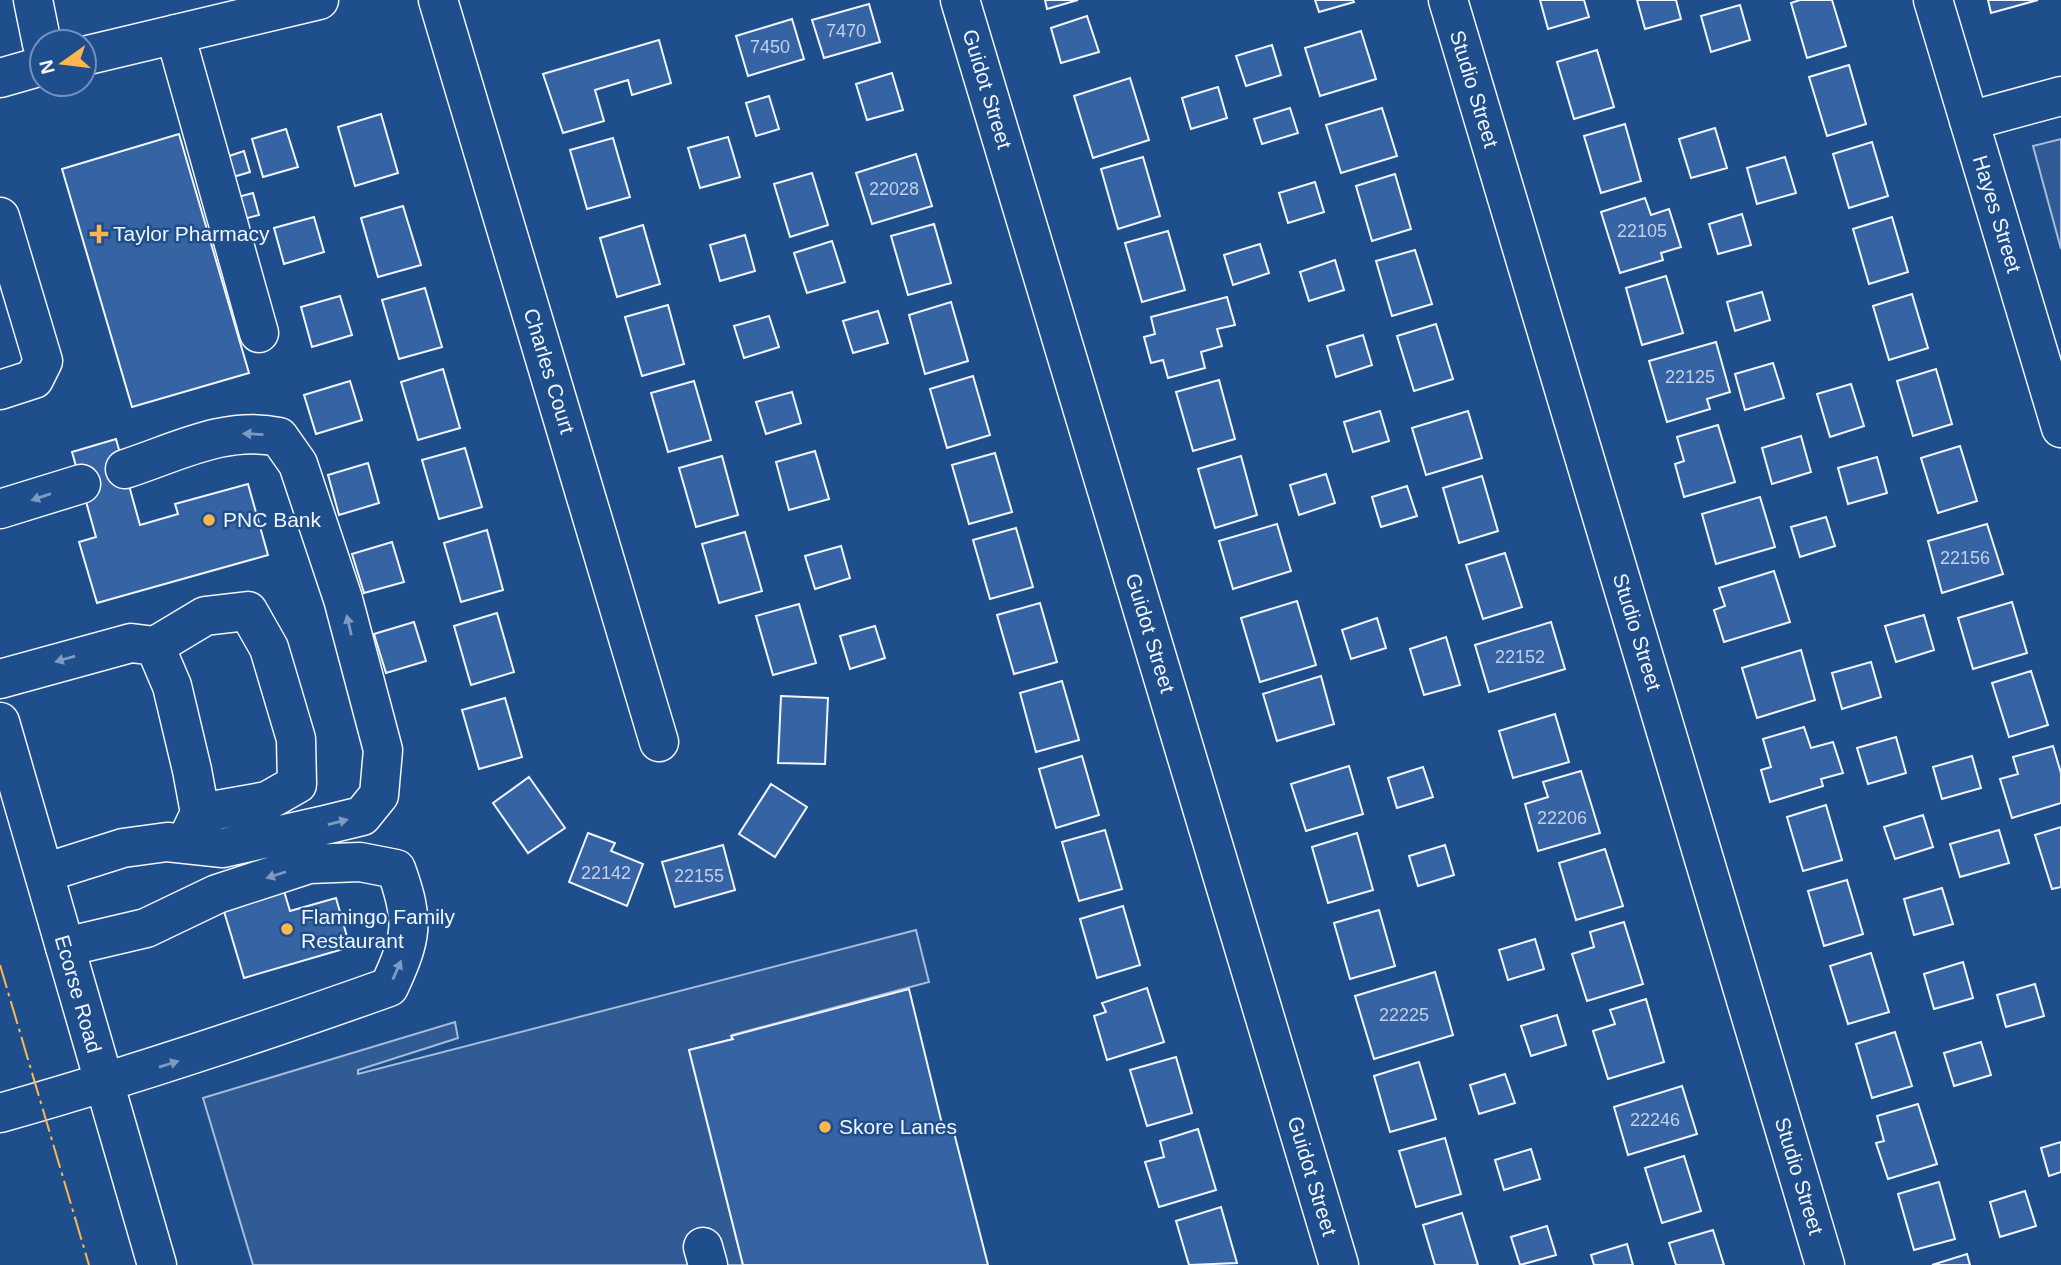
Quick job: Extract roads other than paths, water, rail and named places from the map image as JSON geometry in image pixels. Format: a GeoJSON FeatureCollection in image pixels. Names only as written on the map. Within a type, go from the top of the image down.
{"type":"FeatureCollection","features":[{"type":"Feature","properties":{"kind":"street"},"geometry":{"type":"LineString","coordinates":[[33,0],[39,28]]}},
{"type":"Feature","properties":{"kind":"street"},"geometry":{"type":"LineString","coordinates":[[98,53],[319,0]]}},
{"type":"Feature","properties":{"kind":"street","name":"Charles Court"},"geometry":{"type":"LineString","coordinates":[[438,0],[659,742]]}},
{"type":"Feature","properties":{"kind":"street","name":"Guidot Street"},"geometry":{"type":"LineString","coordinates":[[960,0],[1339,1265]]}},
{"type":"Feature","properties":{"kind":"street","name":"Studio Street"},"geometry":{"type":"LineString","coordinates":[[1448,0],[1825,1265]]}},
{"type":"Feature","properties":{"kind":"street","name":"Hayes Street"},"geometry":{"type":"LineString","coordinates":[[1933,0],[2061,428]]}},
{"type":"Feature","properties":{"kind":"street"},"geometry":{"type":"LineString","coordinates":[[175,34],[259,334]]}},
{"type":"Feature","properties":{"kind":"street"},"geometry":{"type":"LineString","coordinates":[[0,78],[28,70]]}},
{"type":"Feature","properties":{"kind":"street"},"geometry":{"type":"LineString","coordinates":[[1969,121],[2061,96]]}},
{"type":"Feature","properties":{"kind":"street"},"geometry":{"type":"LineString","coordinates":[[0,217],[43,361],[34,379],[0,390]]}},
{"type":"Feature","properties":{"kind":"street"},"geometry":{"type":"LineString","coordinates":[[125,469],[231,433],[260,433],[279,437],[298,464],[342,599],[383,750],[379,795],[362,816],[223,848],[193,829],[172,686],[143,644]]}},
{"type":"Feature","properties":{"kind":"street"},"geometry":{"type":"LineString","coordinates":[[0,509],[81,484]]}},
{"type":"Feature","properties":{"kind":"street"},"geometry":{"type":"LineString","coordinates":[[0,679],[143,644],[205,617],[248,611],[269,648],[296,739],[297,784],[267,801],[193,829],[167,842],[123,848],[44,873]]}},
{"type":"Feature","properties":{"kind":"street","name":"Ecorse Road"},"geometry":{"type":"LineString","coordinates":[[0,722],[157,1265]]}},
{"type":"Feature","properties":{"kind":"street"},"geometry":{"type":"LineString","coordinates":[[0,1114],[185,1059],[249,1034],[389,988],[407,946],[408,903],[396,869],[360,862],[309,864],[217,894],[155,925],[65,947]]}},
{"type":"Feature","properties":{"kind":"place","name":"Taylor Pharmacy"},"geometry":{"type":"Point","coordinates":[99,234]}},
{"type":"Feature","properties":{"kind":"place","name":"PNC Bank"},"geometry":{"type":"Point","coordinates":[209,520]}},
{"type":"Feature","properties":{"kind":"place","name":"Flamingo Family Restaurant"},"geometry":{"type":"Point","coordinates":[287,929]}},
{"type":"Feature","properties":{"kind":"place","name":"Skore Lanes"},"geometry":{"type":"Point","coordinates":[825,1127]}}]}
